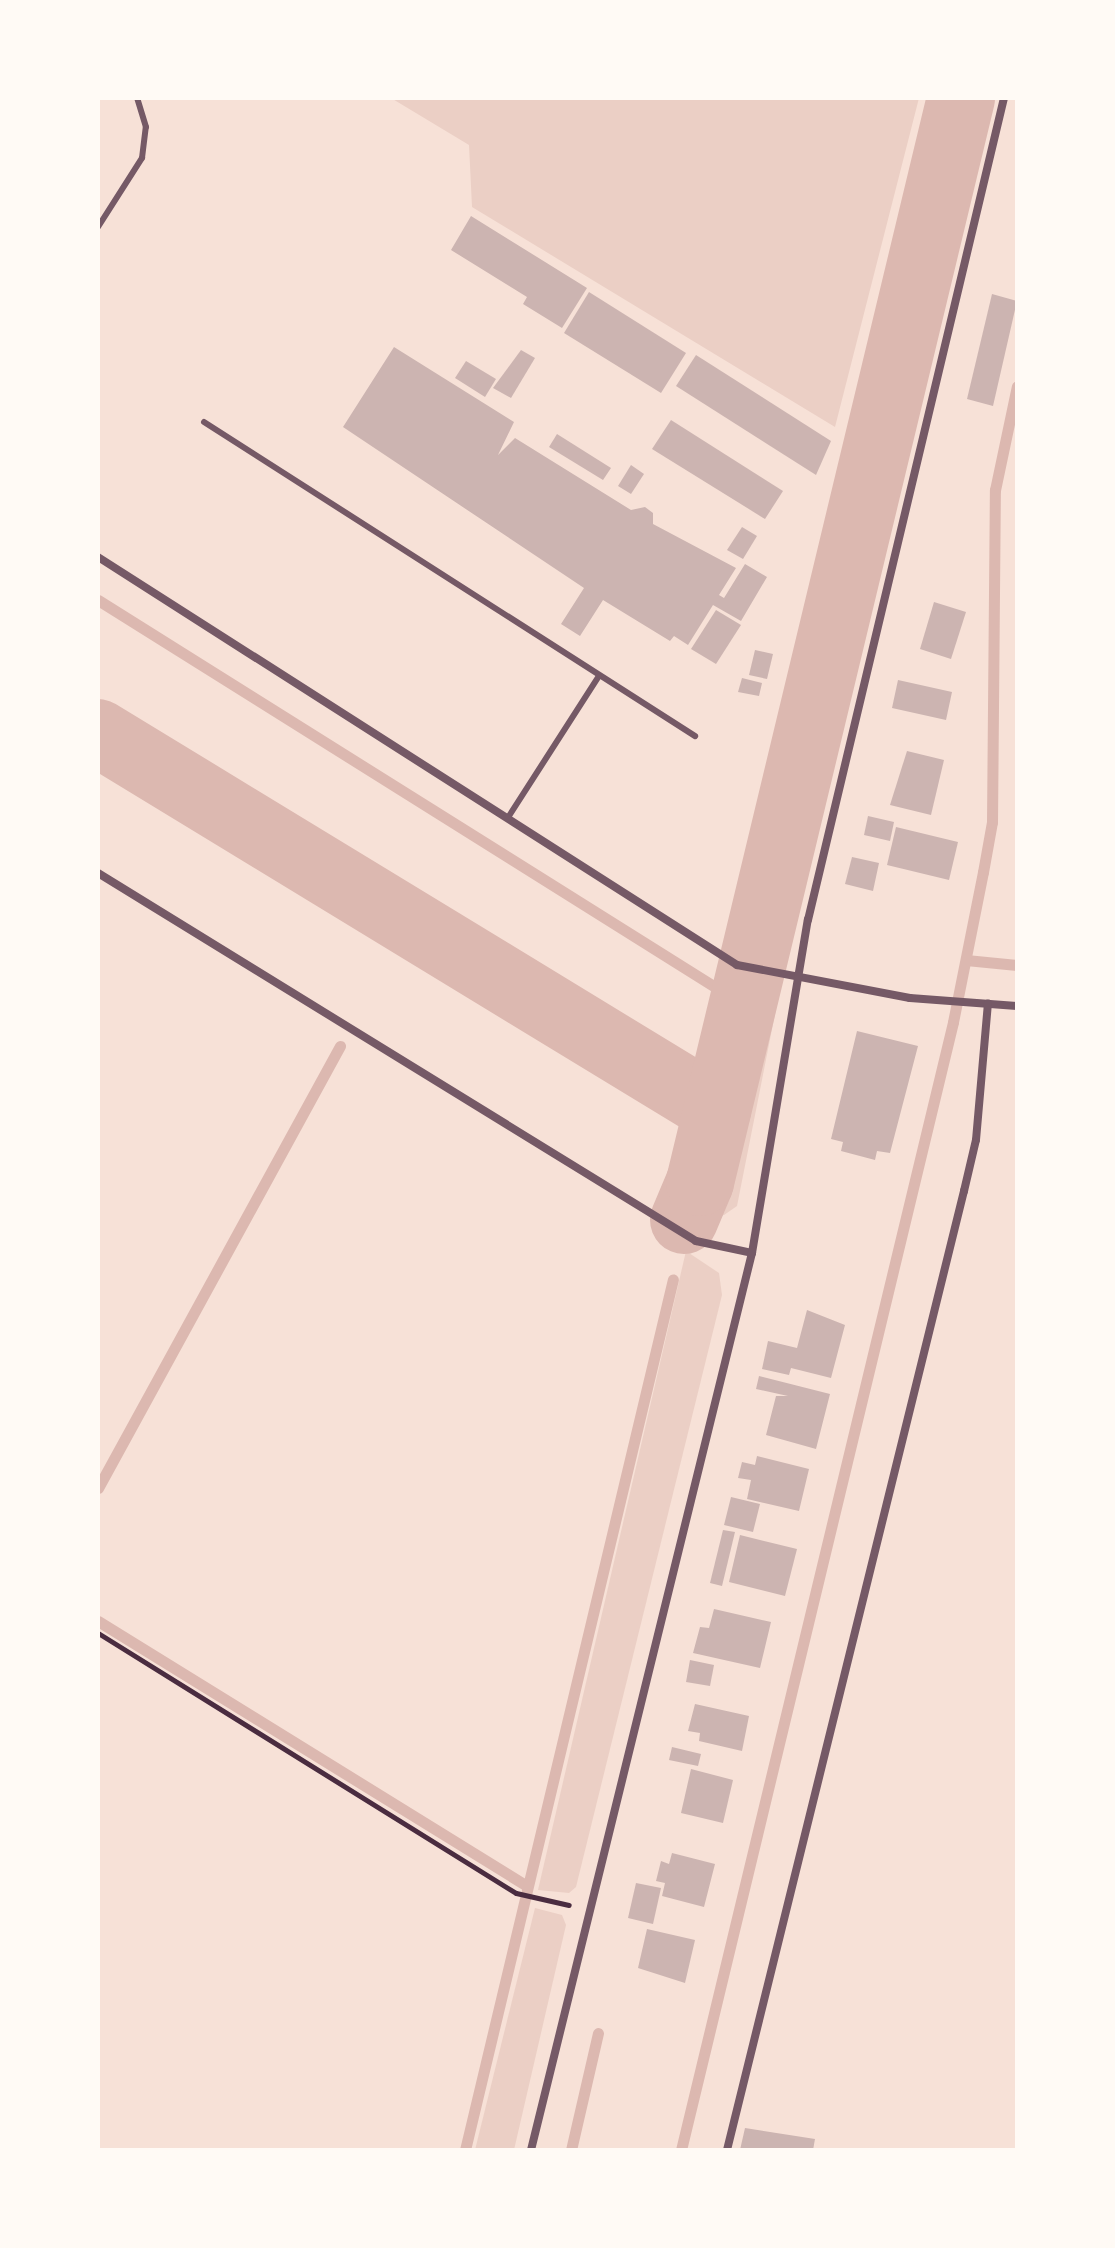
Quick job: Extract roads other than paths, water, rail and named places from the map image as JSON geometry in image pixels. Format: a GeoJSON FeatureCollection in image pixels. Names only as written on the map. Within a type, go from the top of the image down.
{"type":"FeatureCollection","features":[{"type":"Feature","properties":{"kind":"street"},"geometry":{"type":"LineString","coordinates":[[531,2150],[752,1253],[801,978],[808,920],[1004,98]]}},
{"type":"Feature","properties":{"kind":"street"},"geometry":{"type":"LineString","coordinates":[[98,557],[509,816],[737,965],[942,1001],[1017,1006]]}},
{"type":"Feature","properties":{"kind":"street"},"geometry":{"type":"LineString","coordinates":[[98,873],[696,1241],[752,1253]]}},
{"type":"Feature","properties":{"kind":"street"},"geometry":{"type":"LineString","coordinates":[[727,2150],[976,1140],[988,1004]]}},
{"type":"Feature","properties":{"kind":"lane"},"geometry":{"type":"LineString","coordinates":[[98,227],[142,158],[146,127],[137,98]]}},
{"type":"Feature","properties":{"kind":"lane"},"geometry":{"type":"LineString","coordinates":[[204,422],[695,736]]}},
{"type":"Feature","properties":{"kind":"lane"},"geometry":{"type":"LineString","coordinates":[[509,816],[599,676]]}},
{"type":"Feature","properties":{"kind":"waterway"},"geometry":{"type":"LineString","coordinates":[[684,1220],[700,1182],[961,98]]}},
{"type":"Feature","properties":{"kind":"waterway"},"geometry":{"type":"LineString","coordinates":[[681,2150],[953,1022],[983,872],[992,822],[995,490],[1017,386]]}},
{"type":"Feature","properties":{"kind":"waterway"},"geometry":{"type":"LineString","coordinates":[[98,600],[744,1005]]}},
{"type":"Feature","properties":{"kind":"waterway"},"geometry":{"type":"LineString","coordinates":[[98,733],[717,1110]]}},
{"type":"Feature","properties":{"kind":"waterway"},"geometry":{"type":"LineString","coordinates":[[966,960],[1017,965]]}},
{"type":"Feature","properties":{"kind":"waterway"},"geometry":{"type":"LineString","coordinates":[[98,1488],[340,1046]]}},
{"type":"Feature","properties":{"kind":"waterway"},"geometry":{"type":"LineString","coordinates":[[465,2150],[673,1279]]}},
{"type":"Feature","properties":{"kind":"waterway"},"geometry":{"type":"LineString","coordinates":[[98,1621],[527,1886]]}},
{"type":"Feature","properties":{"kind":"waterway"},"geometry":{"type":"LineString","coordinates":[[571,2150],[598,2033]]}}]}
